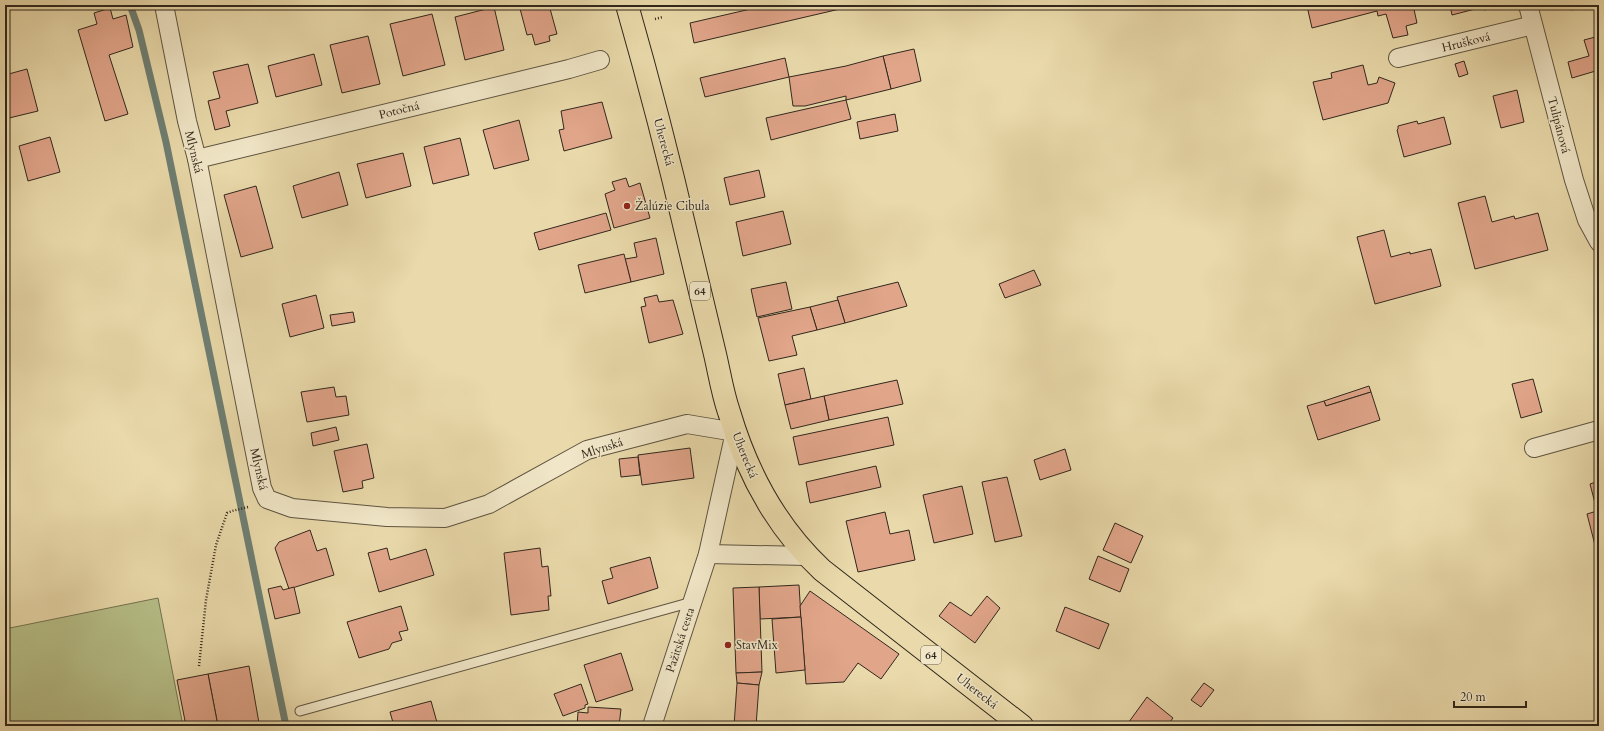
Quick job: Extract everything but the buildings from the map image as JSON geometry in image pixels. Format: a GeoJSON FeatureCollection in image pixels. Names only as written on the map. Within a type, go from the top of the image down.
{"type":"FeatureCollection","features":[{"type":"Feature","properties":{"kind":"main road","name":"Uherecká"},"geometry":{"type":"LineString","coordinates":[[627,5],[668,158],[728,410],[745,460],[756,483],[788,532],[807,556],[822,570],[1022,726]]}},
{"type":"Feature","properties":{"kind":"street","name":"Mlynská"},"geometry":{"type":"LineString","coordinates":[[164,5],[187,121],[197,159],[262,488],[267,499],[292,508],[387,517],[445,518],[489,504],[587,450],[687,424],[736,432]]}},
{"type":"Feature","properties":{"kind":"street","name":"Tulipánová"},"geometry":{"type":"LineString","coordinates":[[1528,5],[1574,180],[1587,220],[1599,242]]}},
{"type":"Feature","properties":{"kind":"street","name":"Hrušková"},"geometry":{"type":"LineString","coordinates":[[1398,58],[1533,25]]}},
{"type":"Feature","properties":{"kind":"street","name":"Potočná"},"geometry":{"type":"LineString","coordinates":[[197,159],[570,69],[600,60]]}},
{"type":"Feature","properties":{"kind":"street"},"geometry":{"type":"LineString","coordinates":[[1534,448],[1599,430]]}},
{"type":"Feature","properties":{"kind":"street","name":"Pažitská cesta"},"geometry":{"type":"LineString","coordinates":[[652,726],[708,554],[736,432]]}},
{"type":"Feature","properties":{"kind":"street"},"geometry":{"type":"LineString","coordinates":[[708,554],[807,556]]}},
{"type":"Feature","properties":{"kind":"lane"},"geometry":{"type":"LineString","coordinates":[[300,711],[692,602]]}},
{"type":"Feature","properties":{"kind":"path"},"geometry":{"type":"LineString","coordinates":[[200,666],[206,600],[216,545],[227,513],[232,510],[252,506]]}},
{"type":"Feature","properties":{"kind":"green space"},"geometry":{"type":"Polygon","coordinates":[[[158,598],[183,726],[5,726],[5,629],[158,598]]]}},
{"type":"Feature","properties":{"kind":"waterway"},"geometry":{"type":"LineString","coordinates":[[130,5],[139,30],[166,142],[286,726]]}},
{"type":"Feature","properties":{"kind":"place","name":"Žalúzie Cibula"},"geometry":{"type":"Point","coordinates":[627,206]}},
{"type":"Feature","properties":{"kind":"place","name":"StavMix"},"geometry":{"type":"Point","coordinates":[728,645]}}]}
